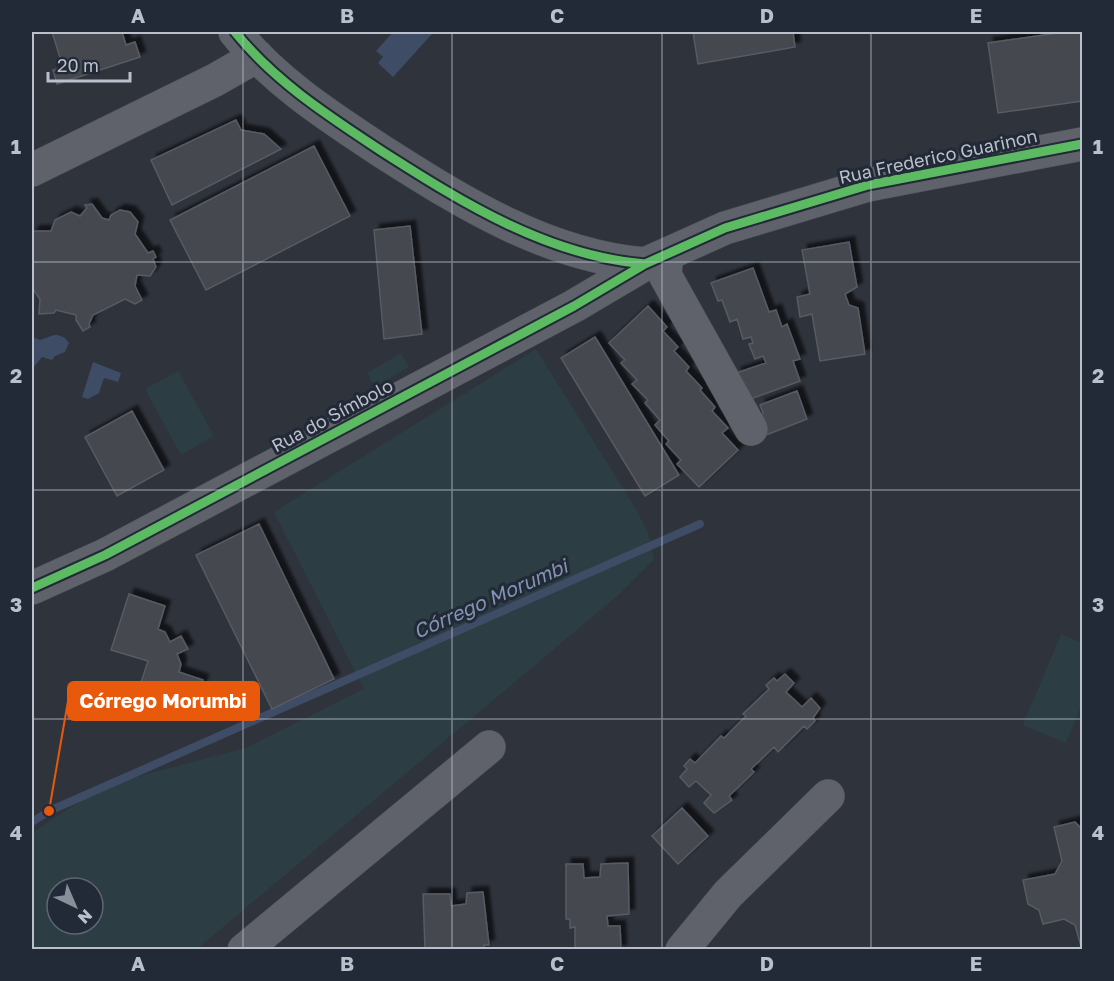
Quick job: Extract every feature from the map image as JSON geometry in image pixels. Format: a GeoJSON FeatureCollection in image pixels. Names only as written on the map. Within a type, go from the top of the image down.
{"type":"FeatureCollection","features":[{"type":"Feature","properties":{"kind":"street","name":"Rua Frederico Guarinon"},"geometry":{"type":"LineString","coordinates":[[235,32],[257,56],[322,112],[449,194],[536,238],[609,261],[656,259],[725,228],[868,185],[1083,144]]}},
{"type":"Feature","properties":{"kind":"street"},"geometry":{"type":"LineString","coordinates":[[32,170],[215,80],[257,56]]}},
{"type":"Feature","properties":{"kind":"street"},"geometry":{"type":"LineString","coordinates":[[656,259],[751,429]]}},
{"type":"Feature","properties":{"kind":"street","name":"Rua do Símbolo"},"geometry":{"type":"LineString","coordinates":[[32,588],[136,538],[574,306],[656,259]]}},
{"type":"Feature","properties":{"kind":"street"},"geometry":{"type":"LineString","coordinates":[[244,950],[489,747]]}},
{"type":"Feature","properties":{"kind":"street"},"geometry":{"type":"LineString","coordinates":[[682,950],[728,894],[828,796]]}},
{"type":"Feature","properties":{"kind":"shaded area"},"geometry":{"type":"Polygon","coordinates":[[[536,349],[636,509],[648,533],[654,559],[616,597],[197,949],[32,949],[32,833],[105,785],[246,748],[364,689],[274,512],[536,349]]]}},
{"type":"Feature","properties":{"kind":"shaded area"},"geometry":{"type":"Polygon","coordinates":[[[401,353],[409,367],[375,387],[367,373],[401,353]]]}},
{"type":"Feature","properties":{"kind":"shaded area"},"geometry":{"type":"Polygon","coordinates":[[[178,371],[214,436],[181,455],[145,389],[178,371]]]}},
{"type":"Feature","properties":{"kind":"shaded area"},"geometry":{"type":"Polygon","coordinates":[[[1061,634],[1082,643],[1082,704],[1066,743],[1023,725],[1061,634]]]}},
{"type":"Feature","properties":{"kind":"water"},"geometry":{"type":"Polygon","coordinates":[[[393,32],[429,32],[432,34],[393,77],[378,63],[383,57],[376,51],[393,32]]]}},
{"type":"Feature","properties":{"kind":"water"},"geometry":{"type":"Polygon","coordinates":[[[54,335],[63,337],[69,343],[65,352],[55,356],[52,360],[42,357],[32,369],[32,337],[40,340],[54,335]]]}},
{"type":"Feature","properties":{"kind":"water"},"geometry":{"type":"Polygon","coordinates":[[[93,362],[121,373],[118,382],[104,378],[99,393],[88,399],[82,397],[93,362]]]}},
{"type":"Feature","properties":{"kind":"building"},"geometry":{"type":"Polygon","coordinates":[[[52,32],[122,32],[126,45],[135,42],[140,57],[57,84],[53,70],[63,67],[52,32]]]}},
{"type":"Feature","properties":{"kind":"building"},"geometry":{"type":"Polygon","coordinates":[[[693,32],[793,32],[795,47],[698,64],[693,32]]]}},
{"type":"Feature","properties":{"kind":"building"},"geometry":{"type":"Polygon","coordinates":[[[1065,32],[1082,32],[1082,101],[998,113],[988,43],[1065,32]]]}},
{"type":"Feature","properties":{"kind":"building"},"geometry":{"type":"Polygon","coordinates":[[[236,120],[241,130],[264,134],[281,149],[172,205],[151,160],[236,120]]]}},
{"type":"Feature","properties":{"kind":"building"},"geometry":{"type":"Polygon","coordinates":[[[314,146],[350,216],[206,290],[170,220],[314,146]]]}},
{"type":"Feature","properties":{"kind":"building"},"geometry":{"type":"Polygon","coordinates":[[[92,204],[102,218],[109,220],[111,215],[120,210],[130,212],[138,222],[135,234],[148,253],[153,251],[156,257],[153,259],[156,267],[150,276],[137,275],[135,286],[142,300],[135,304],[125,299],[93,315],[90,327],[83,331],[76,320],[76,315],[56,310],[54,313],[39,314],[40,299],[32,288],[32,234],[35,231],[51,231],[55,220],[71,212],[80,216],[87,208],[85,205],[92,204]]]}},
{"type":"Feature","properties":{"kind":"building"},"geometry":{"type":"Polygon","coordinates":[[[410,226],[422,334],[384,339],[374,230],[410,226]]]}},
{"type":"Feature","properties":{"kind":"building"},"geometry":{"type":"Polygon","coordinates":[[[849,242],[857,287],[845,294],[849,305],[858,308],[865,354],[820,361],[812,314],[800,317],[797,297],[810,294],[802,250],[849,242]]]}},
{"type":"Feature","properties":{"kind":"building"},"geometry":{"type":"Polygon","coordinates":[[[753,268],[769,312],[776,310],[782,327],[787,324],[800,359],[793,361],[800,381],[745,401],[736,373],[766,363],[763,356],[755,359],[749,344],[753,343],[751,337],[743,339],[737,319],[730,322],[722,300],[718,301],[711,283],[753,268]]]}},
{"type":"Feature","properties":{"kind":"building"},"geometry":{"type":"Polygon","coordinates":[[[648,306],[667,327],[663,331],[678,347],[674,351],[689,367],[686,371],[715,407],[712,411],[728,428],[722,433],[738,450],[699,487],[677,464],[681,460],[666,444],[669,441],[655,425],[660,420],[645,403],[648,400],[632,384],[637,380],[621,363],[625,360],[609,343],[648,306]]]}},
{"type":"Feature","properties":{"kind":"building"},"geometry":{"type":"Polygon","coordinates":[[[595,337],[679,475],[645,496],[561,358],[595,337]]]}},
{"type":"Feature","properties":{"kind":"building"},"geometry":{"type":"Polygon","coordinates":[[[797,391],[807,419],[761,437],[754,417],[763,413],[760,405],[797,391]]]}},
{"type":"Feature","properties":{"kind":"building"},"geometry":{"type":"Polygon","coordinates":[[[132,411],[164,470],[117,496],[85,437],[132,411]]]}},
{"type":"Feature","properties":{"kind":"building"},"geometry":{"type":"Polygon","coordinates":[[[259,524],[334,679],[272,709],[196,555],[259,524]]]}},
{"type":"Feature","properties":{"kind":"building"},"geometry":{"type":"Polygon","coordinates":[[[129,594],[165,606],[158,629],[165,632],[170,642],[181,636],[188,649],[177,654],[181,664],[179,672],[203,680],[192,716],[136,698],[148,661],[111,650],[129,594]]]}},
{"type":"Feature","properties":{"kind":"building"},"geometry":{"type":"Polygon","coordinates":[[[785,674],[794,683],[786,692],[802,707],[811,698],[820,708],[813,718],[815,721],[807,729],[804,726],[778,752],[774,747],[751,769],[754,772],[729,796],[732,800],[714,813],[704,803],[711,795],[696,781],[689,787],[680,777],[687,769],[684,766],[690,759],[695,763],[721,736],[724,738],[746,716],[743,714],[769,689],[766,685],[774,678],[777,681],[785,674]]]}},
{"type":"Feature","properties":{"kind":"building"},"geometry":{"type":"Polygon","coordinates":[[[682,808],[708,836],[678,864],[652,836],[682,808]]]}},
{"type":"Feature","properties":{"kind":"building"},"geometry":{"type":"Polygon","coordinates":[[[1075,822],[1082,829],[1082,950],[1075,925],[1064,919],[1043,924],[1039,910],[1028,904],[1023,880],[1055,874],[1062,861],[1054,827],[1075,822]]]}},
{"type":"Feature","properties":{"kind":"building"},"geometry":{"type":"Polygon","coordinates":[[[628,863],[629,914],[607,916],[608,926],[620,926],[621,950],[575,950],[575,927],[570,928],[570,919],[566,919],[566,864],[583,864],[584,878],[600,877],[601,864],[628,863]]]}},
{"type":"Feature","properties":{"kind":"building"},"geometry":{"type":"Polygon","coordinates":[[[483,892],[489,945],[484,945],[484,950],[425,949],[423,894],[450,894],[451,906],[466,904],[467,893],[483,892]]]}},
{"type":"Feature","properties":{"kind":"waterway","name":"Córrego Morumbi"},"geometry":{"type":"LineString","coordinates":[[32,822],[49,811],[700,524]]}},
{"type":"Feature","properties":{"kind":"cycle path"},"geometry":{"type":"LineString","coordinates":[[235,32],[285,83],[323,112],[413,171],[475,208],[508,224],[574,250],[609,259],[645,264]]}},
{"type":"Feature","properties":{"kind":"cycle path"},"geometry":{"type":"LineString","coordinates":[[32,588],[105,555],[574,306],[645,264],[725,228],[868,185],[1082,144]]}},
{"type":"Feature","properties":{"kind":"place","name":"Córrego Morumbi"},"geometry":{"type":"Point","coordinates":[49,811]}}]}
